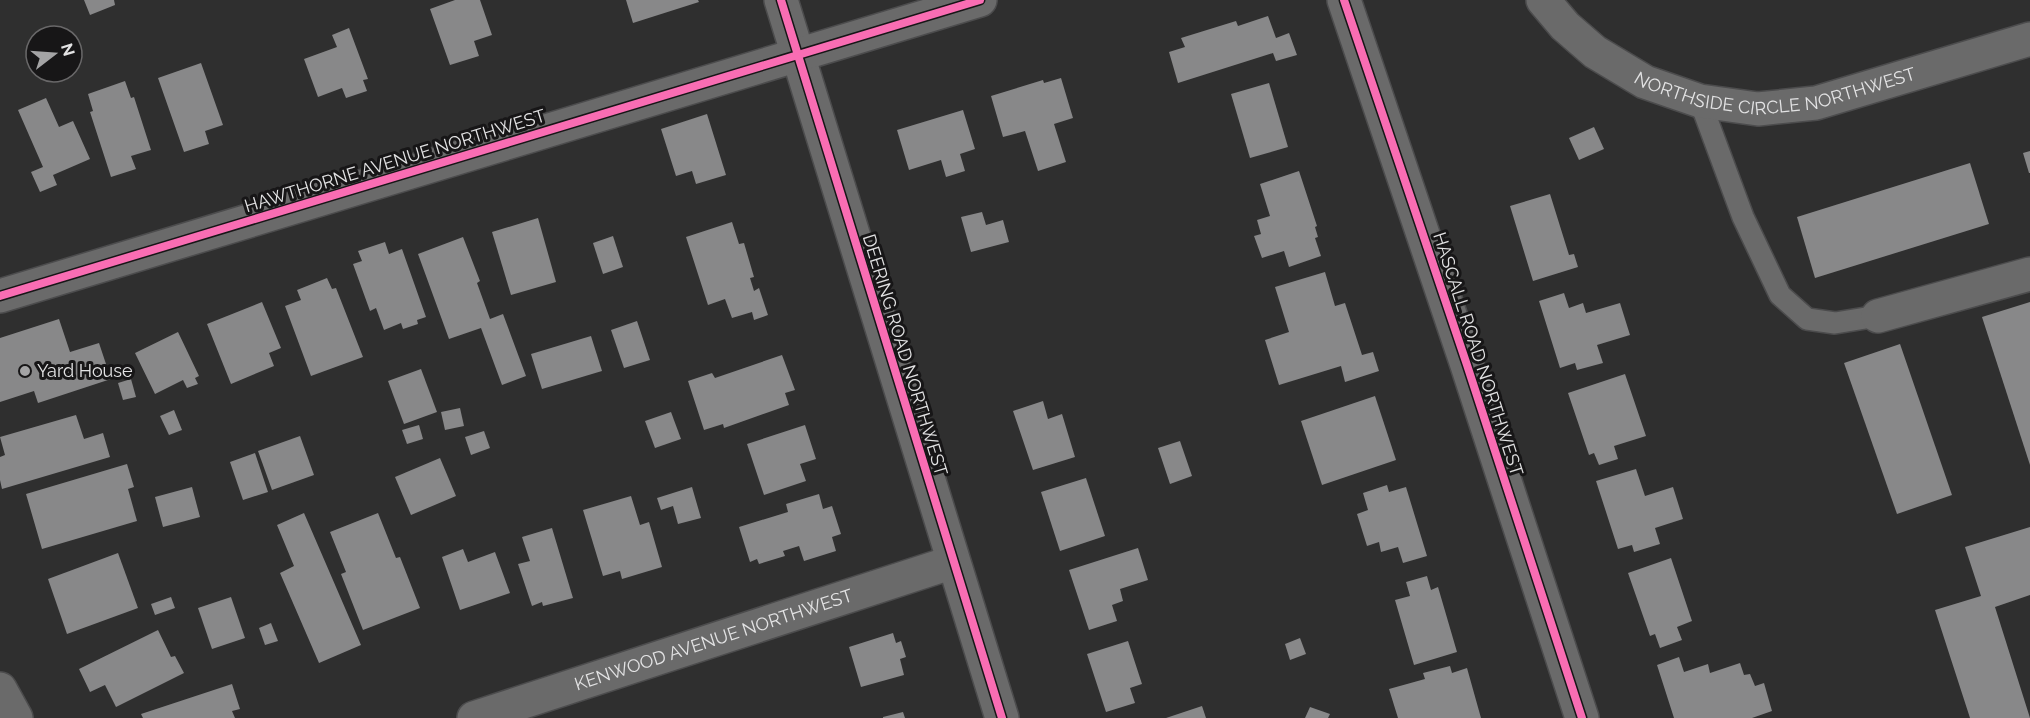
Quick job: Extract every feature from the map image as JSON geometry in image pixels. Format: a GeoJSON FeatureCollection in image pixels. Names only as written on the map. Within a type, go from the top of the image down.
{"type":"FeatureCollection","features":[{"type":"Feature","properties":{"kind":"street","name":"DEERING ROAD NORTHWEST"},"geometry":{"type":"LineString","coordinates":[[781,0],[952,562],[1002,718]]}},
{"type":"Feature","properties":{"kind":"street"},"geometry":{"type":"LineString","coordinates":[[798,55],[980,0]]}},
{"type":"Feature","properties":{"kind":"street","name":"HASCALL ROAD NORTHWEST"},"geometry":{"type":"LineString","coordinates":[[1344,0],[1467,365],[1582,718]]}},
{"type":"Feature","properties":{"kind":"street","name":"NORTHSIDE CIRCLE NORTHWEST"},"geometry":{"type":"LineString","coordinates":[[1543,0],[1565,26],[1595,52],[1645,82],[1700,101],[1758,109],[1816,104],[2030,39]]}},
{"type":"Feature","properties":{"kind":"street","name":"HAWTHORNE AVENUE NORTHWEST"},"geometry":{"type":"LineString","coordinates":[[0,296],[798,55]]}},
{"type":"Feature","properties":{"kind":"street"},"geometry":{"type":"LineString","coordinates":[[1878,316],[2030,274]]}},
{"type":"Feature","properties":{"kind":"street","name":"KENWOOD AVENUE NORTHWEST"},"geometry":{"type":"LineString","coordinates":[[474,718],[952,562]]}},
{"type":"Feature","properties":{"kind":"street"},"geometry":{"type":"LineString","coordinates":[[0,689],[16,718]]}},
{"type":"Feature","properties":{"kind":"lane"},"geometry":{"type":"LineString","coordinates":[[1700,101],[1743,217],[1780,295],[1807,319],[1835,323],[1878,316]]}},
{"type":"Feature","properties":{"kind":"building"},"geometry":{"type":"Polygon","coordinates":[[[84,0],[114,0],[115,5],[90,15],[84,0]]]}},
{"type":"Feature","properties":{"kind":"building"},"geometry":{"type":"Polygon","coordinates":[[[455,0],[480,0],[492,35],[474,41],[479,56],[450,65],[430,9],[455,0]]]}},
{"type":"Feature","properties":{"kind":"building"},"geometry":{"type":"Polygon","coordinates":[[[626,0],[698,0],[699,2],[633,23],[626,0]]]}},
{"type":"Feature","properties":{"kind":"building"},"geometry":{"type":"Polygon","coordinates":[[[1268,16],[1276,38],[1289,33],[1297,55],[1276,61],[1273,53],[1178,83],[1169,52],[1185,47],[1181,38],[1236,21],[1238,26],[1268,16]]]}},
{"type":"Feature","properties":{"kind":"building"},"geometry":{"type":"Polygon","coordinates":[[[349,28],[368,79],[363,80],[367,91],[346,98],[342,88],[318,97],[304,59],[337,47],[332,35],[349,28]]]}},
{"type":"Feature","properties":{"kind":"building"},"geometry":{"type":"Polygon","coordinates":[[[201,63],[223,125],[205,131],[209,144],[184,152],[158,78],[201,63]]]}},
{"type":"Feature","properties":{"kind":"building"},"geometry":{"type":"Polygon","coordinates":[[[1061,78],[1073,118],[1054,124],[1066,162],[1038,171],[1025,131],[1003,137],[991,96],[1043,80],[1044,83],[1061,78]]]}},
{"type":"Feature","properties":{"kind":"building"},"geometry":{"type":"Polygon","coordinates":[[[125,81],[131,98],[134,97],[151,150],[131,156],[136,169],[111,177],[90,112],[93,111],[88,94],[125,81]]]}},
{"type":"Feature","properties":{"kind":"building"},"geometry":{"type":"Polygon","coordinates":[[[1269,83],[1288,147],[1250,158],[1231,94],[1269,83]]]}},
{"type":"Feature","properties":{"kind":"building"},"geometry":{"type":"Polygon","coordinates":[[[46,98],[59,127],[73,121],[90,159],[53,175],[57,185],[40,192],[31,172],[43,167],[18,110],[46,98]]]}},
{"type":"Feature","properties":{"kind":"building"},"geometry":{"type":"Polygon","coordinates":[[[963,110],[975,149],[960,154],[965,171],[946,177],[941,160],[909,170],[897,130],[963,110]]]}},
{"type":"Feature","properties":{"kind":"building"},"geometry":{"type":"Polygon","coordinates":[[[707,114],[726,175],[696,184],[692,171],[676,176],[661,129],[707,114]]]}},
{"type":"Feature","properties":{"kind":"building"},"geometry":{"type":"Polygon","coordinates":[[[1594,127],[1604,149],[1579,160],[1569,138],[1594,127]]]}},
{"type":"Feature","properties":{"kind":"building"},"geometry":{"type":"Polygon","coordinates":[[[2030,151],[2030,173],[2029,173],[2023,153],[2030,151]]]}},
{"type":"Feature","properties":{"kind":"building"},"geometry":{"type":"Polygon","coordinates":[[[1970,163],[1989,224],[1815,278],[1797,217],[1970,163]]]}},
{"type":"Feature","properties":{"kind":"building"},"geometry":{"type":"Polygon","coordinates":[[[1299,171],[1317,226],[1315,227],[1318,237],[1315,238],[1321,256],[1289,267],[1284,251],[1262,258],[1254,236],[1261,234],[1257,220],[1270,216],[1260,184],[1299,171]]]}},
{"type":"Feature","properties":{"kind":"building"},"geometry":{"type":"Polygon","coordinates":[[[1550,194],[1569,255],[1574,254],[1578,267],[1533,281],[1510,206],[1550,194]]]}},
{"type":"Feature","properties":{"kind":"building"},"geometry":{"type":"Polygon","coordinates":[[[982,212],[986,225],[1003,220],[1009,242],[971,252],[961,217],[982,212]]]}},
{"type":"Feature","properties":{"kind":"building"},"geometry":{"type":"Polygon","coordinates":[[[538,218],[556,282],[511,295],[492,232],[538,218]]]}},
{"type":"Feature","properties":{"kind":"building"},"geometry":{"type":"Polygon","coordinates":[[[732,222],[739,244],[744,243],[754,277],[750,278],[754,291],[759,288],[768,315],[754,320],[752,312],[732,318],[725,299],[708,305],[686,237],[732,222]]]}},
{"type":"Feature","properties":{"kind":"building"},"geometry":{"type":"Polygon","coordinates":[[[613,236],[623,267],[603,274],[593,243],[613,236]]]}},
{"type":"Feature","properties":{"kind":"building"},"geometry":{"type":"Polygon","coordinates":[[[463,237],[480,281],[477,283],[490,319],[503,314],[526,376],[502,385],[481,328],[449,339],[418,254],[463,237]]]}},
{"type":"Feature","properties":{"kind":"building"},"geometry":{"type":"Polygon","coordinates":[[[385,242],[389,254],[402,249],[426,317],[417,320],[418,324],[403,329],[401,323],[384,330],[376,308],[370,311],[353,264],[362,261],[358,251],[385,242]]]}},
{"type":"Feature","properties":{"kind":"building"},"geometry":{"type":"Polygon","coordinates":[[[1325,272],[1335,306],[1345,303],[1362,355],[1373,352],[1379,371],[1345,382],[1341,366],[1279,385],[1265,340],[1289,332],[1275,287],[1325,272]]]}},
{"type":"Feature","properties":{"kind":"building"},"geometry":{"type":"Polygon","coordinates":[[[327,278],[332,289],[336,288],[363,357],[311,376],[285,306],[301,300],[297,290],[327,278]]]}},
{"type":"Feature","properties":{"kind":"building"},"geometry":{"type":"Polygon","coordinates":[[[1564,293],[1569,308],[1583,303],[1586,313],[1620,303],[1630,335],[1597,345],[1603,363],[1577,370],[1575,363],[1560,368],[1539,301],[1564,293]]]}},
{"type":"Feature","properties":{"kind":"building"},"geometry":{"type":"Polygon","coordinates":[[[262,302],[281,348],[269,353],[274,366],[231,384],[207,324],[262,302]]]}},
{"type":"Feature","properties":{"kind":"building"},"geometry":{"type":"Polygon","coordinates":[[[2030,302],[2030,465],[1982,317],[2030,302]]]}},
{"type":"Feature","properties":{"kind":"building"},"geometry":{"type":"Polygon","coordinates":[[[59,319],[70,352],[99,343],[111,379],[38,403],[34,391],[0,402],[0,338],[59,319]]]}},
{"type":"Feature","properties":{"kind":"building"},"geometry":{"type":"Polygon","coordinates":[[[637,321],[650,360],[624,368],[611,330],[637,321]]]}},
{"type":"Feature","properties":{"kind":"building"},"geometry":{"type":"Polygon","coordinates":[[[178,332],[199,376],[195,378],[198,384],[187,388],[183,380],[155,394],[135,353],[178,332]]]}},
{"type":"Feature","properties":{"kind":"building"},"geometry":{"type":"Polygon","coordinates":[[[591,336],[602,371],[542,389],[531,354],[591,336]]]}},
{"type":"Feature","properties":{"kind":"building"},"geometry":{"type":"Polygon","coordinates":[[[1900,344],[1952,495],[1897,514],[1844,363],[1900,344]]]}},
{"type":"Feature","properties":{"kind":"building"},"geometry":{"type":"Polygon","coordinates":[[[782,355],[795,390],[785,393],[789,405],[724,428],[723,424],[704,430],[688,381],[712,373],[715,378],[782,355]]]}},
{"type":"Feature","properties":{"kind":"building"},"geometry":{"type":"Polygon","coordinates":[[[421,369],[437,412],[404,424],[388,381],[421,369]]]}},
{"type":"Feature","properties":{"kind":"building"},"geometry":{"type":"Polygon","coordinates":[[[1625,374],[1646,436],[1614,446],[1618,459],[1599,465],[1594,453],[1589,455],[1568,393],[1625,374]]]}},
{"type":"Feature","properties":{"kind":"building"},"geometry":{"type":"Polygon","coordinates":[[[131,379],[136,397],[123,400],[118,383],[131,379]]]}},
{"type":"Feature","properties":{"kind":"building"},"geometry":{"type":"Polygon","coordinates":[[[1375,396],[1396,460],[1322,485],[1301,421],[1375,396]]]}},
{"type":"Feature","properties":{"kind":"building"},"geometry":{"type":"Polygon","coordinates":[[[1043,401],[1048,419],[1062,414],[1075,457],[1033,470],[1013,411],[1043,401]]]}},
{"type":"Feature","properties":{"kind":"building"},"geometry":{"type":"Polygon","coordinates":[[[460,408],[464,426],[445,430],[441,412],[460,408]]]}},
{"type":"Feature","properties":{"kind":"building"},"geometry":{"type":"Polygon","coordinates":[[[174,410],[182,430],[169,435],[160,416],[174,410]]]}},
{"type":"Feature","properties":{"kind":"building"},"geometry":{"type":"Polygon","coordinates":[[[671,412],[681,439],[655,448],[645,421],[671,412]]]}},
{"type":"Feature","properties":{"kind":"building"},"geometry":{"type":"Polygon","coordinates":[[[76,415],[84,439],[103,433],[110,457],[2,489],[0,457],[5,455],[0,437],[76,415]]]}},
{"type":"Feature","properties":{"kind":"building"},"geometry":{"type":"Polygon","coordinates":[[[419,425],[423,439],[407,444],[402,430],[419,425]]]}},
{"type":"Feature","properties":{"kind":"building"},"geometry":{"type":"Polygon","coordinates":[[[805,425],[816,459],[800,464],[806,481],[764,495],[747,444],[805,425]]]}},
{"type":"Feature","properties":{"kind":"building"},"geometry":{"type":"Polygon","coordinates":[[[484,431],[490,448],[471,455],[465,437],[484,431]]]}},
{"type":"Feature","properties":{"kind":"building"},"geometry":{"type":"Polygon","coordinates":[[[300,436],[314,475],[272,490],[258,451],[300,436]]]}},
{"type":"Feature","properties":{"kind":"building"},"geometry":{"type":"Polygon","coordinates":[[[1180,441],[1192,476],[1170,484],[1158,448],[1180,441]]]}},
{"type":"Feature","properties":{"kind":"building"},"geometry":{"type":"Polygon","coordinates":[[[255,453],[268,492],[243,500],[230,462],[255,453]]]}},
{"type":"Feature","properties":{"kind":"building"},"geometry":{"type":"Polygon","coordinates":[[[440,458],[456,496],[411,515],[395,477],[440,458]]]}},
{"type":"Feature","properties":{"kind":"building"},"geometry":{"type":"Polygon","coordinates":[[[127,464],[134,487],[128,489],[137,521],[42,549],[26,494],[127,464]]]}},
{"type":"Feature","properties":{"kind":"building"},"geometry":{"type":"Polygon","coordinates":[[[1636,469],[1645,496],[1673,487],[1683,519],[1655,528],[1660,544],[1634,552],[1632,545],[1618,549],[1596,481],[1636,469]]]}},
{"type":"Feature","properties":{"kind":"building"},"geometry":{"type":"Polygon","coordinates":[[[1086,478],[1105,536],[1060,551],[1041,492],[1086,478]]]}},
{"type":"Feature","properties":{"kind":"building"},"geometry":{"type":"Polygon","coordinates":[[[1387,485],[1389,492],[1406,487],[1427,556],[1403,563],[1398,547],[1381,552],[1379,542],[1367,546],[1357,514],[1368,510],[1363,493],[1387,485]]]}},
{"type":"Feature","properties":{"kind":"building"},"geometry":{"type":"Polygon","coordinates":[[[192,487],[200,517],[163,527],[155,497],[192,487]]]}},
{"type":"Feature","properties":{"kind":"building"},"geometry":{"type":"Polygon","coordinates":[[[692,487],[701,518],[678,524],[673,506],[661,510],[657,498],[692,487]]]}},
{"type":"Feature","properties":{"kind":"building"},"geometry":{"type":"Polygon","coordinates":[[[819,494],[823,509],[832,506],[841,534],[832,537],[836,551],[804,561],[799,546],[783,551],[785,556],[759,564],[757,559],[750,562],[739,527],[788,512],[786,504],[819,494]]]}},
{"type":"Feature","properties":{"kind":"building"},"geometry":{"type":"Polygon","coordinates":[[[631,496],[640,525],[649,522],[662,567],[622,579],[620,571],[603,576],[583,510],[631,496]]]}},
{"type":"Feature","properties":{"kind":"building"},"geometry":{"type":"Polygon","coordinates":[[[304,513],[361,645],[319,663],[280,573],[294,566],[277,525],[304,513]]]}},
{"type":"Feature","properties":{"kind":"building"},"geometry":{"type":"Polygon","coordinates":[[[378,513],[396,558],[400,557],[420,608],[363,630],[341,574],[346,572],[330,532],[378,513]]]}},
{"type":"Feature","properties":{"kind":"building"},"geometry":{"type":"Polygon","coordinates":[[[2030,527],[2030,595],[1995,607],[2030,718],[1970,718],[1935,610],[1981,596],[1965,547],[2030,527]]]}},
{"type":"Feature","properties":{"kind":"building"},"geometry":{"type":"Polygon","coordinates":[[[552,528],[573,598],[543,606],[542,602],[532,606],[518,564],[530,561],[522,537],[552,528]]]}},
{"type":"Feature","properties":{"kind":"building"},"geometry":{"type":"Polygon","coordinates":[[[1138,548],[1148,580],[1120,589],[1123,601],[1112,605],[1117,621],[1089,630],[1069,570],[1138,548]]]}},
{"type":"Feature","properties":{"kind":"building"},"geometry":{"type":"Polygon","coordinates":[[[463,549],[468,562],[495,552],[510,593],[460,610],[442,557],[463,549]]]}},
{"type":"Feature","properties":{"kind":"building"},"geometry":{"type":"Polygon","coordinates":[[[118,553],[138,608],[67,634],[48,579],[118,553]]]}},
{"type":"Feature","properties":{"kind":"building"},"geometry":{"type":"Polygon","coordinates":[[[1671,558],[1692,621],[1677,627],[1682,640],[1660,648],[1655,634],[1650,636],[1628,573],[1671,558]]]}},
{"type":"Feature","properties":{"kind":"building"},"geometry":{"type":"Polygon","coordinates":[[[1427,576],[1431,590],[1438,587],[1457,652],[1414,665],[1395,600],[1410,596],[1406,582],[1427,576]]]}},
{"type":"Feature","properties":{"kind":"building"},"geometry":{"type":"Polygon","coordinates":[[[171,597],[175,608],[155,615],[151,604],[171,597]]]}},
{"type":"Feature","properties":{"kind":"building"},"geometry":{"type":"Polygon","coordinates":[[[231,597],[245,638],[212,649],[198,608],[231,597]]]}},
{"type":"Feature","properties":{"kind":"building"},"geometry":{"type":"Polygon","coordinates":[[[271,623],[278,641],[265,645],[259,628],[271,623]]]}},
{"type":"Feature","properties":{"kind":"building"},"geometry":{"type":"Polygon","coordinates":[[[158,630],[171,657],[175,656],[184,673],[116,707],[105,685],[90,692],[79,669],[158,630]]]}},
{"type":"Feature","properties":{"kind":"building"},"geometry":{"type":"Polygon","coordinates":[[[893,633],[896,643],[901,641],[906,657],[900,659],[904,675],[861,687],[849,647],[893,633]]]}},
{"type":"Feature","properties":{"kind":"building"},"geometry":{"type":"Polygon","coordinates":[[[1300,638],[1306,654],[1290,660],[1285,644],[1300,638]]]}},
{"type":"Feature","properties":{"kind":"building"},"geometry":{"type":"Polygon","coordinates":[[[1128,641],[1142,684],[1130,688],[1135,703],[1106,712],[1087,654],[1128,641]]]}},
{"type":"Feature","properties":{"kind":"building"},"geometry":{"type":"Polygon","coordinates":[[[1679,657],[1684,672],[1708,664],[1710,673],[1740,663],[1744,675],[1750,674],[1755,686],[1764,683],[1772,711],[1752,718],[1674,718],[1657,665],[1679,657]]]}},
{"type":"Feature","properties":{"kind":"building"},"geometry":{"type":"Polygon","coordinates":[[[1450,666],[1452,673],[1467,668],[1481,718],[1398,718],[1389,689],[1425,679],[1423,673],[1450,666]]]}},
{"type":"Feature","properties":{"kind":"building"},"geometry":{"type":"Polygon","coordinates":[[[232,684],[240,709],[232,711],[235,718],[143,718],[141,714],[232,684]]]}},
{"type":"Feature","properties":{"kind":"building"},"geometry":{"type":"Polygon","coordinates":[[[1202,706],[1206,718],[1166,718],[1202,706]]]}},
{"type":"Feature","properties":{"kind":"building"},"geometry":{"type":"Polygon","coordinates":[[[1310,707],[1330,714],[1328,718],[1305,718],[1310,707]]]}},
{"type":"Feature","properties":{"kind":"building"},"geometry":{"type":"Polygon","coordinates":[[[903,712],[905,718],[883,718],[883,717],[903,712]]]}},
{"type":"Feature","properties":{"kind":"cycle path"},"geometry":{"type":"LineString","coordinates":[[781,0],[1002,718]]}},
{"type":"Feature","properties":{"kind":"cycle path"},"geometry":{"type":"LineString","coordinates":[[0,296],[980,0]]}},
{"type":"Feature","properties":{"kind":"cycle path"},"geometry":{"type":"LineString","coordinates":[[1344,0],[1467,365],[1582,718]]}},
{"type":"Feature","properties":{"kind":"place","name":"Yard House"},"geometry":{"type":"Point","coordinates":[25,371]}}]}
